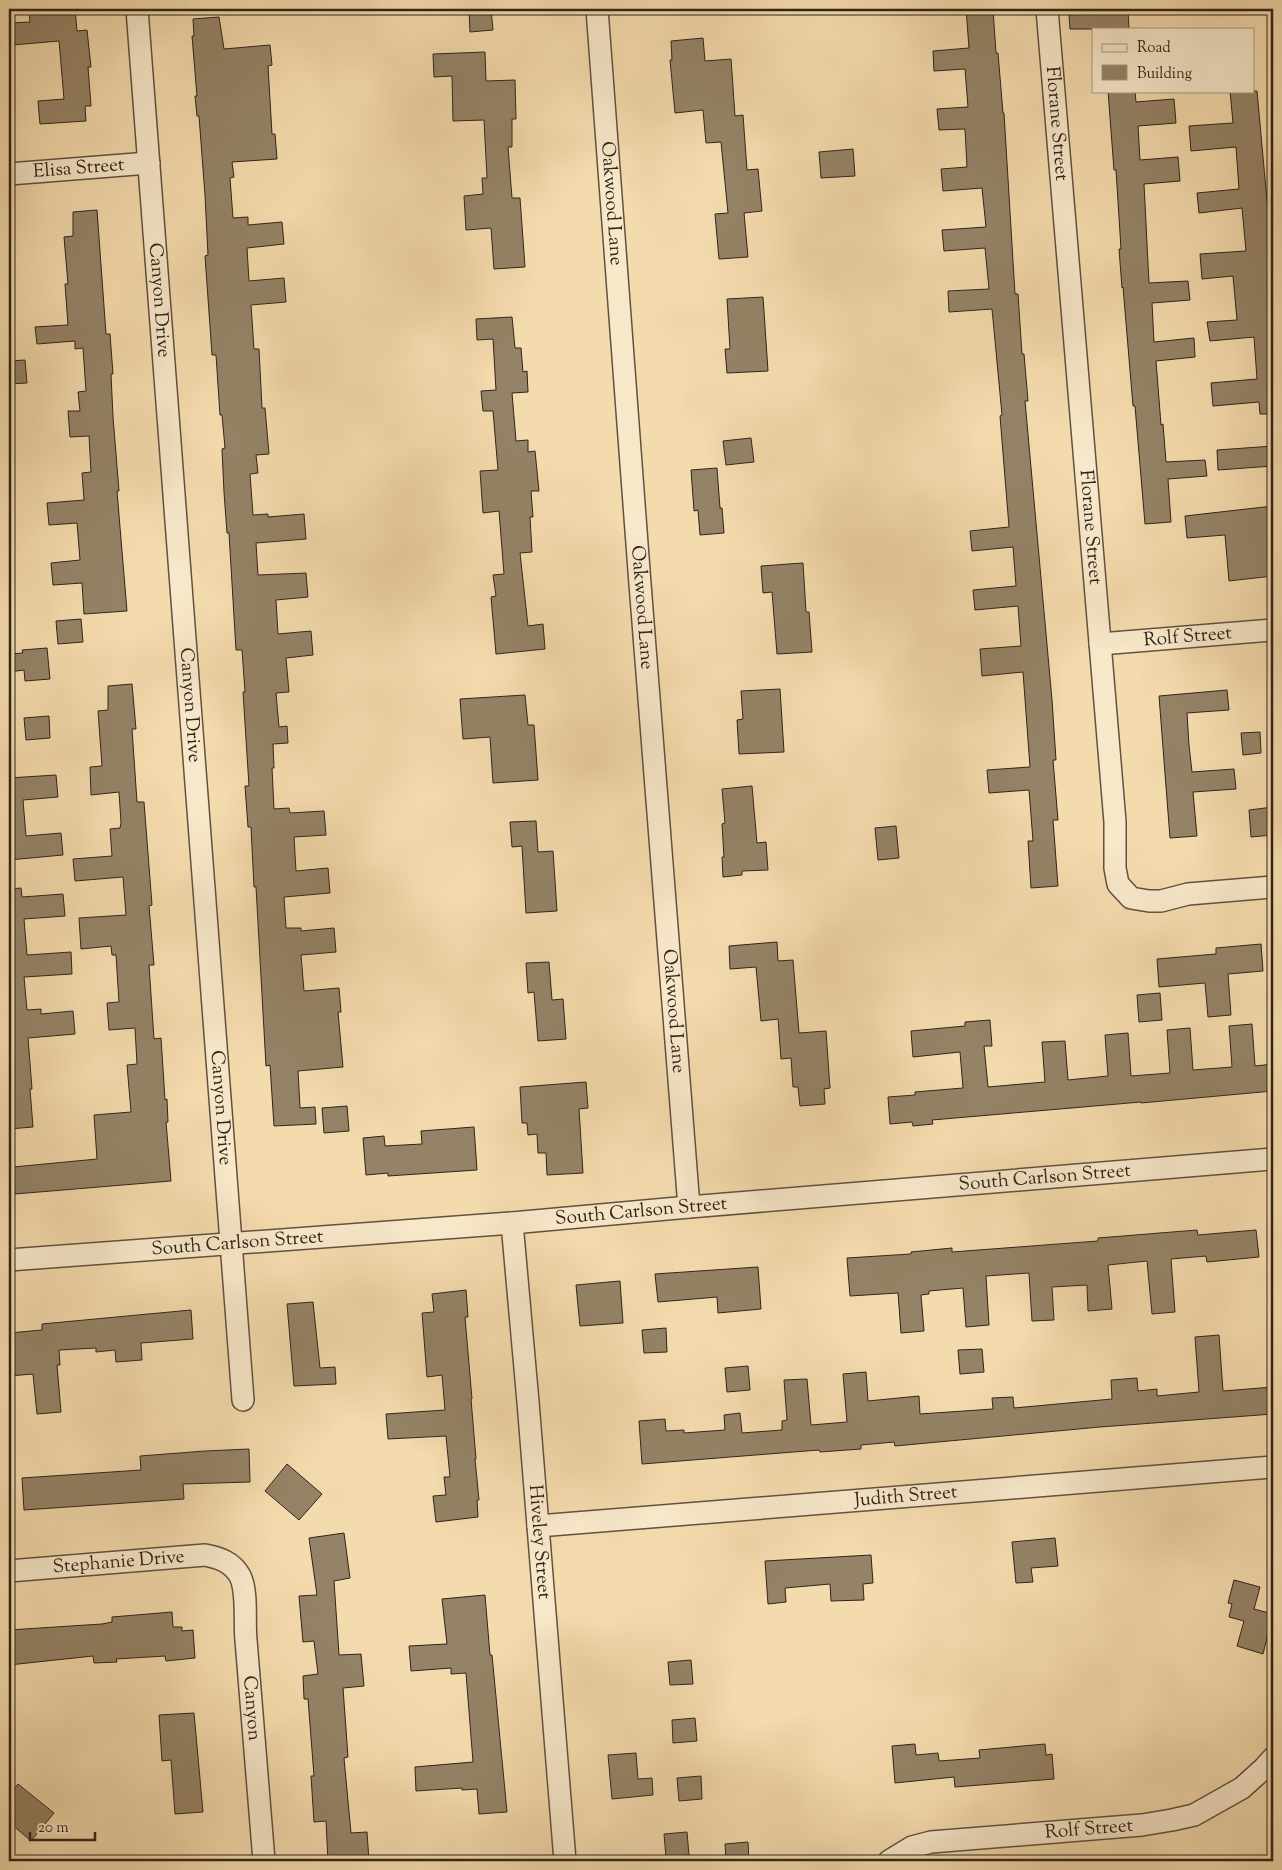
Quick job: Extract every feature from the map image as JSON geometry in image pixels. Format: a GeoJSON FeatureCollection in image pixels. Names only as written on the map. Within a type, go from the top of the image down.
{"type":"FeatureCollection","features":[{"type":"Feature","properties":{"kind":"street","name":"Canyon Drive"},"geometry":{"type":"LineString","coordinates":[[137,9],[243,1400]]}},
{"type":"Feature","properties":{"kind":"street","name":"Oakwood Lane"},"geometry":{"type":"LineString","coordinates":[[597,9],[688,1207]]}},
{"type":"Feature","properties":{"kind":"street","name":"Florane Street"},"geometry":{"type":"LineString","coordinates":[[1047,9],[1115,822],[1115,868],[1118,884],[1131,898],[1149,901],[1161,901],[1188,894],[1273,887]]}},
{"type":"Feature","properties":{"kind":"street","name":"Elisa Street"},"geometry":{"type":"LineString","coordinates":[[9,174],[149,163]]}},
{"type":"Feature","properties":{"kind":"street","name":"Rolf Street"},"geometry":{"type":"LineString","coordinates":[[1100,644],[1273,630]]}},
{"type":"Feature","properties":{"kind":"street","name":"South Carlson Street"},"geometry":{"type":"LineString","coordinates":[[9,1260],[512,1223],[1273,1159]]}},
{"type":"Feature","properties":{"kind":"street","name":"Hiveley Street"},"geometry":{"type":"LineString","coordinates":[[512,1223],[565,1861]]}},
{"type":"Feature","properties":{"kind":"street","name":"Judith Street"},"geometry":{"type":"LineString","coordinates":[[538,1526],[1273,1467]]}},
{"type":"Feature","properties":{"kind":"street","name":"Stephanie Drive"},"geometry":{"type":"LineString","coordinates":[[9,1571],[205,1555],[221,1558],[227,1562]]}},
{"type":"Feature","properties":{"kind":"street","name":"Canyon"},"geometry":{"type":"LineString","coordinates":[[227,1562],[240,1577],[244,1589],[245,1629],[264,1861]]}},
{"type":"Feature","properties":{"kind":"street","name":"Rolf Street"},"geometry":{"type":"LineString","coordinates":[[889,1861],[912,1847],[931,1842],[1142,1825],[1194,1815],[1242,1788],[1273,1758]]}},
{"type":"Feature","properties":{"kind":"building"},"geometry":{"type":"Polygon","coordinates":[[[29,9],[75,9],[77,31],[87,30],[91,67],[88,67],[91,106],[85,106],[86,121],[40,124],[38,101],[64,99],[59,41],[13,45],[11,23],[30,22],[29,9]]]}},
{"type":"Feature","properties":{"kind":"building"},"geometry":{"type":"Polygon","coordinates":[[[469,9],[491,9],[493,30],[470,32],[469,9]]]}},
{"type":"Feature","properties":{"kind":"building"},"geometry":{"type":"Polygon","coordinates":[[[966,9],[993,9],[996,53],[998,53],[1004,113],[1015,294],[1018,294],[1022,354],[1024,354],[1028,401],[1025,401],[1052,700],[1056,760],[1053,760],[1058,820],[1053,820],[1058,886],[1031,888],[1028,841],[1033,841],[1029,790],[989,793],[987,770],[1030,767],[1023,672],[982,676],[980,649],[1021,646],[1018,606],[975,610],[973,590],[1016,586],[1013,547],[972,551],[970,531],[1009,527],[1000,416],[1002,415],[992,309],[949,312],[948,291],[989,289],[985,248],[944,251],[942,230],[986,227],[982,188],[943,191],[941,169],[967,167],[965,129],[939,130],[937,109],[968,107],[965,69],[934,71],[933,51],[969,48],[966,9]]]}},
{"type":"Feature","properties":{"kind":"building"},"geometry":{"type":"Polygon","coordinates":[[[1128,11],[1129,28],[1070,29],[1069,15],[1128,11]]]}},
{"type":"Feature","properties":{"kind":"building"},"geometry":{"type":"Polygon","coordinates":[[[219,17],[224,49],[270,45],[272,65],[268,66],[272,134],[275,134],[277,159],[232,162],[234,177],[230,178],[233,218],[248,217],[248,225],[282,222],[284,244],[247,248],[249,281],[284,278],[286,302],[251,305],[254,349],[259,349],[262,408],[265,408],[269,454],[256,455],[258,473],[250,474],[253,515],[268,514],[268,517],[304,514],[306,539],[256,543],[258,575],[306,573],[308,597],[276,600],[278,634],[311,631],[313,655],[286,658],[289,692],[276,693],[279,727],[287,726],[288,743],[273,744],[274,768],[272,768],[274,809],[289,808],[290,813],[324,811],[326,835],[294,837],[296,871],[328,868],[330,893],[284,897],[286,928],[301,928],[301,931],[334,928],[336,952],[301,955],[304,991],[339,988],[341,1012],[338,1012],[343,1067],[298,1071],[300,1108],[315,1107],[316,1124],[274,1126],[270,1065],[266,1066],[256,887],[254,887],[251,827],[248,827],[245,786],[249,786],[242,650],[236,650],[229,533],[227,533],[224,492],[222,449],[225,448],[222,415],[220,415],[216,355],[212,355],[205,256],[208,255],[205,195],[199,116],[197,116],[195,96],[197,96],[192,36],[194,36],[193,19],[219,17]]]}},
{"type":"Feature","properties":{"kind":"building"},"geometry":{"type":"Polygon","coordinates":[[[703,38],[705,61],[731,59],[735,116],[743,115],[747,170],[758,169],[762,211],[744,213],[748,257],[719,259],[715,214],[728,213],[721,142],[706,143],[703,110],[675,113],[670,60],[672,60],[671,41],[703,38]]]}},
{"type":"Feature","properties":{"kind":"building"},"geometry":{"type":"Polygon","coordinates":[[[485,52],[486,81],[515,80],[516,119],[512,119],[512,147],[508,147],[512,198],[520,198],[525,267],[494,269],[491,228],[466,230],[464,196],[483,194],[482,178],[487,178],[484,120],[453,121],[452,76],[434,77],[433,54],[485,52]]]}},
{"type":"Feature","properties":{"kind":"building"},"geometry":{"type":"Polygon","coordinates":[[[1257,91],[1273,267],[1273,414],[1260,414],[1259,402],[1213,406],[1211,383],[1257,379],[1254,337],[1210,341],[1207,322],[1237,320],[1233,276],[1202,279],[1200,254],[1246,251],[1242,208],[1199,213],[1197,193],[1239,189],[1236,147],[1191,151],[1189,126],[1233,123],[1230,92],[1257,91]]]}},
{"type":"Feature","properties":{"kind":"building"},"geometry":{"type":"Polygon","coordinates":[[[1108,92],[1135,92],[1136,102],[1174,99],[1176,123],[1138,126],[1140,160],[1178,157],[1180,181],[1144,184],[1149,283],[1188,281],[1190,300],[1152,303],[1154,342],[1194,338],[1195,357],[1156,361],[1166,462],[1205,460],[1207,476],[1168,479],[1171,522],[1145,524],[1122,288],[1116,170],[1114,170],[1108,92]]]}},
{"type":"Feature","properties":{"kind":"building"},"geometry":{"type":"Polygon","coordinates":[[[853,149],[855,176],[821,178],[819,152],[853,149]]]}},
{"type":"Feature","properties":{"kind":"building"},"geometry":{"type":"Polygon","coordinates":[[[97,210],[106,334],[110,334],[113,374],[111,374],[113,417],[119,491],[117,491],[127,611],[84,614],[82,583],[53,585],[51,563],[80,560],[77,523],[49,525],[47,503],[84,500],[82,473],[91,472],[89,436],[70,437],[68,411],[80,411],[78,392],[86,391],[83,348],[75,349],[75,341],[37,344],[35,327],[68,325],[65,284],[68,284],[64,237],[73,236],[73,212],[97,210]]]}},
{"type":"Feature","properties":{"kind":"building"},"geometry":{"type":"Polygon","coordinates":[[[763,297],[768,371],[727,373],[725,349],[730,349],[727,299],[763,297]]]}},
{"type":"Feature","properties":{"kind":"building"},"geometry":{"type":"Polygon","coordinates":[[[512,317],[515,348],[521,348],[523,372],[527,371],[528,392],[512,393],[516,441],[528,440],[528,452],[535,451],[539,491],[531,491],[533,517],[530,517],[532,552],[520,553],[528,626],[543,624],[545,649],[496,654],[491,597],[496,596],[493,575],[504,574],[499,511],[483,513],[480,471],[498,470],[493,411],[483,411],[481,391],[496,390],[493,339],[477,340],[476,319],[512,317]]]}},
{"type":"Feature","properties":{"kind":"building"},"geometry":{"type":"Polygon","coordinates":[[[25,360],[27,383],[9,384],[9,361],[25,360]]]}},
{"type":"Feature","properties":{"kind":"building"},"geometry":{"type":"Polygon","coordinates":[[[751,438],[754,462],[726,465],[723,441],[751,438]]]}},
{"type":"Feature","properties":{"kind":"building"},"geometry":{"type":"Polygon","coordinates":[[[1273,446],[1273,466],[1218,470],[1217,450],[1273,446]]]}},
{"type":"Feature","properties":{"kind":"building"},"geometry":{"type":"Polygon","coordinates":[[[717,468],[724,533],[700,535],[698,510],[694,511],[691,470],[717,468]]]}},
{"type":"Feature","properties":{"kind":"building"},"geometry":{"type":"Polygon","coordinates":[[[1273,506],[1273,576],[1229,581],[1225,535],[1187,538],[1185,516],[1273,506]]]}},
{"type":"Feature","properties":{"kind":"building"},"geometry":{"type":"Polygon","coordinates":[[[803,563],[806,612],[809,612],[812,652],[777,654],[772,592],[763,593],[761,566],[803,563]]]}},
{"type":"Feature","properties":{"kind":"building"},"geometry":{"type":"Polygon","coordinates":[[[81,619],[83,642],[58,644],[56,621],[81,619]]]}},
{"type":"Feature","properties":{"kind":"building"},"geometry":{"type":"Polygon","coordinates":[[[47,648],[50,679],[25,681],[24,670],[9,672],[9,654],[23,653],[22,650],[47,648]]]}},
{"type":"Feature","properties":{"kind":"building"},"geometry":{"type":"Polygon","coordinates":[[[132,684],[136,729],[132,729],[137,802],[144,802],[152,905],[149,906],[154,965],[149,965],[154,1039],[161,1038],[165,1100],[167,1099],[168,1122],[166,1122],[171,1181],[15,1194],[13,1167],[97,1159],[94,1115],[131,1112],[127,1065],[137,1064],[135,1028],[109,1030],[107,1003],[119,1002],[116,955],[112,955],[111,946],[81,949],[79,918],[126,915],[123,877],[75,881],[73,859],[112,856],[110,829],[120,828],[121,823],[119,792],[91,795],[90,767],[102,766],[98,711],[108,710],[108,686],[132,684]]]}},
{"type":"Feature","properties":{"kind":"building"},"geometry":{"type":"Polygon","coordinates":[[[780,689],[784,752],[739,754],[737,720],[743,719],[741,691],[780,689]]]}},
{"type":"Feature","properties":{"kind":"building"},"geometry":{"type":"Polygon","coordinates":[[[1227,690],[1229,710],[1187,713],[1189,745],[1192,772],[1234,769],[1236,789],[1193,792],[1197,836],[1170,838],[1159,696],[1227,690]]]}},
{"type":"Feature","properties":{"kind":"building"},"geometry":{"type":"Polygon","coordinates":[[[525,695],[528,725],[534,725],[538,780],[493,783],[490,737],[463,739],[460,699],[525,695]]]}},
{"type":"Feature","properties":{"kind":"building"},"geometry":{"type":"Polygon","coordinates":[[[49,716],[50,738],[26,740],[24,718],[49,716]]]}},
{"type":"Feature","properties":{"kind":"building"},"geometry":{"type":"Polygon","coordinates":[[[1260,732],[1261,753],[1243,755],[1241,733],[1260,732]]]}},
{"type":"Feature","properties":{"kind":"building"},"geometry":{"type":"Polygon","coordinates":[[[56,775],[58,797],[23,800],[26,836],[61,833],[63,855],[9,860],[9,778],[56,775]]]}},
{"type":"Feature","properties":{"kind":"building"},"geometry":{"type":"Polygon","coordinates":[[[752,786],[757,843],[766,842],[768,870],[742,871],[742,875],[723,877],[722,824],[725,823],[722,789],[752,786]]]}},
{"type":"Feature","properties":{"kind":"building"},"geometry":{"type":"Polygon","coordinates":[[[1273,807],[1273,835],[1251,837],[1249,810],[1273,807]]]}},
{"type":"Feature","properties":{"kind":"building"},"geometry":{"type":"Polygon","coordinates":[[[536,821],[538,852],[553,851],[557,911],[526,913],[522,846],[512,847],[510,822],[536,821]]]}},
{"type":"Feature","properties":{"kind":"building"},"geometry":{"type":"Polygon","coordinates":[[[896,826],[899,858],[878,860],[875,828],[896,826]]]}},
{"type":"Feature","properties":{"kind":"building"},"geometry":{"type":"Polygon","coordinates":[[[21,888],[22,897],[63,894],[65,916],[24,919],[27,955],[71,952],[72,974],[24,977],[27,1010],[41,1009],[41,1014],[73,1011],[75,1034],[28,1038],[33,1127],[9,1129],[9,889],[21,888]]]}},
{"type":"Feature","properties":{"kind":"building"},"geometry":{"type":"Polygon","coordinates":[[[777,942],[778,961],[793,960],[799,1033],[826,1031],[830,1088],[824,1089],[825,1104],[800,1106],[798,1087],[793,1087],[791,1058],[781,1059],[778,1019],[761,1021],[756,967],[730,969],[729,946],[777,942]]]}},
{"type":"Feature","properties":{"kind":"building"},"geometry":{"type":"Polygon","coordinates":[[[1261,944],[1263,971],[1228,974],[1231,1015],[1208,1017],[1205,983],[1159,987],[1157,959],[1216,954],[1216,948],[1261,944]]]}},
{"type":"Feature","properties":{"kind":"building"},"geometry":{"type":"Polygon","coordinates":[[[549,962],[552,1000],[563,999],[566,1039],[538,1041],[534,992],[528,993],[526,963],[549,962]]]}},
{"type":"Feature","properties":{"kind":"building"},"geometry":{"type":"Polygon","coordinates":[[[1160,993],[1162,1020],[1139,1022],[1137,995],[1160,993]]]}},
{"type":"Feature","properties":{"kind":"building"},"geometry":{"type":"Polygon","coordinates":[[[990,1020],[992,1046],[984,1046],[988,1087],[1045,1082],[1042,1042],[1065,1041],[1068,1080],[1108,1076],[1105,1035],[1128,1033],[1131,1076],[1170,1073],[1167,1030],[1190,1028],[1193,1070],[1232,1067],[1229,1026],[1252,1024],[1255,1066],[1273,1064],[1273,1091],[932,1120],[933,1124],[913,1126],[912,1122],[890,1124],[888,1097],[915,1095],[915,1092],[963,1088],[960,1052],[913,1057],[911,1031],[965,1026],[965,1022],[990,1020]]]}},
{"type":"Feature","properties":{"kind":"building"},"geometry":{"type":"Polygon","coordinates":[[[586,1082],[588,1108],[579,1109],[583,1173],[547,1175],[546,1153],[538,1153],[537,1134],[528,1135],[527,1123],[522,1123],[520,1087],[586,1082]]]}},
{"type":"Feature","properties":{"kind":"building"},"geometry":{"type":"Polygon","coordinates":[[[347,1106],[349,1131],[324,1133],[322,1108],[347,1106]]]}},
{"type":"Feature","properties":{"kind":"building"},"geometry":{"type":"Polygon","coordinates":[[[474,1127],[477,1170],[388,1176],[388,1173],[366,1175],[363,1138],[384,1136],[385,1146],[422,1144],[421,1131],[474,1127]]]}},
{"type":"Feature","properties":{"kind":"building"},"geometry":{"type":"Polygon","coordinates":[[[1197,1230],[1198,1235],[1256,1230],[1259,1257],[1207,1262],[1206,1256],[1171,1259],[1175,1312],[1152,1314],[1147,1261],[1108,1265],[1112,1309],[1088,1311],[1087,1285],[1052,1287],[1054,1320],[1032,1321],[1029,1273],[986,1276],[989,1325],[966,1327],[963,1288],[929,1291],[929,1294],[921,1295],[924,1331],[901,1333],[898,1293],[850,1296],[847,1258],[911,1254],[911,1252],[952,1248],[952,1252],[1098,1241],[1098,1238],[1197,1230]]]}},
{"type":"Feature","properties":{"kind":"building"},"geometry":{"type":"Polygon","coordinates":[[[758,1267],[761,1309],[718,1313],[717,1297],[658,1302],[655,1274],[758,1267]]]}},
{"type":"Feature","properties":{"kind":"building"},"geometry":{"type":"Polygon","coordinates":[[[620,1281],[623,1323],[580,1326],[576,1285],[620,1281]]]}},
{"type":"Feature","properties":{"kind":"building"},"geometry":{"type":"Polygon","coordinates":[[[466,1290],[468,1317],[465,1317],[479,1500],[477,1500],[478,1517],[436,1522],[433,1496],[446,1495],[444,1477],[450,1477],[446,1436],[388,1439],[386,1414],[445,1410],[442,1375],[427,1377],[422,1313],[434,1312],[432,1294],[466,1290]]]}},
{"type":"Feature","properties":{"kind":"building"},"geometry":{"type":"Polygon","coordinates":[[[313,1302],[320,1368],[335,1367],[336,1384],[294,1386],[287,1304],[313,1302]]]}},
{"type":"Feature","properties":{"kind":"building"},"geometry":{"type":"Polygon","coordinates":[[[191,1310],[193,1339],[141,1343],[142,1360],[116,1362],[115,1350],[96,1352],[96,1348],[59,1350],[60,1365],[57,1365],[61,1412],[37,1414],[33,1374],[9,1376],[9,1333],[42,1330],[42,1324],[191,1310]]]}},
{"type":"Feature","properties":{"kind":"building"},"geometry":{"type":"Polygon","coordinates":[[[666,1328],[667,1352],[644,1353],[642,1330],[666,1328]]]}},
{"type":"Feature","properties":{"kind":"building"},"geometry":{"type":"Polygon","coordinates":[[[1219,1335],[1223,1391],[1273,1387],[1273,1414],[1100,1427],[895,1446],[894,1442],[861,1445],[861,1449],[820,1452],[819,1450],[642,1464],[639,1421],[665,1419],[666,1431],[684,1430],[684,1433],[725,1430],[724,1415],[740,1413],[742,1433],[782,1430],[782,1421],[787,1420],[784,1380],[807,1379],[811,1425],[847,1422],[843,1374],[866,1372],[868,1401],[919,1396],[920,1414],[993,1409],[992,1398],[1013,1397],[1014,1408],[1112,1399],[1111,1380],[1137,1378],[1138,1391],[1157,1389],[1157,1396],[1199,1392],[1195,1337],[1219,1335]]]}},
{"type":"Feature","properties":{"kind":"building"},"geometry":{"type":"Polygon","coordinates":[[[982,1349],[984,1372],[960,1374],[958,1350],[982,1349]]]}},
{"type":"Feature","properties":{"kind":"building"},"geometry":{"type":"Polygon","coordinates":[[[748,1366],[750,1390],[727,1392],[725,1368],[748,1366]]]}},
{"type":"Feature","properties":{"kind":"building"},"geometry":{"type":"Polygon","coordinates":[[[249,1449],[250,1482],[183,1484],[184,1499],[24,1510],[22,1478],[141,1470],[140,1456],[249,1449]]]}},
{"type":"Feature","properties":{"kind":"building"},"geometry":{"type":"Polygon","coordinates":[[[287,1464],[322,1494],[299,1520],[265,1491],[287,1464]]]}},
{"type":"Feature","properties":{"kind":"building"},"geometry":{"type":"Polygon","coordinates":[[[344,1533],[350,1578],[334,1581],[339,1655],[361,1654],[364,1686],[343,1688],[348,1757],[344,1758],[351,1833],[367,1832],[369,1861],[328,1861],[326,1821],[314,1822],[311,1776],[314,1776],[308,1699],[304,1699],[303,1676],[318,1674],[314,1641],[303,1642],[299,1596],[317,1595],[309,1538],[344,1533]]]}},
{"type":"Feature","properties":{"kind":"building"},"geometry":{"type":"Polygon","coordinates":[[[1055,1538],[1058,1566],[1031,1568],[1033,1582],[1016,1583],[1012,1542],[1055,1538]]]}},
{"type":"Feature","properties":{"kind":"building"},"geometry":{"type":"Polygon","coordinates":[[[871,1555],[873,1583],[863,1584],[864,1600],[831,1601],[830,1584],[785,1588],[786,1602],[768,1604],[765,1561],[871,1555]]]}},
{"type":"Feature","properties":{"kind":"building"},"geometry":{"type":"Polygon","coordinates":[[[1234,1580],[1260,1587],[1254,1609],[1273,1614],[1263,1654],[1237,1646],[1244,1621],[1229,1617],[1232,1604],[1228,1603],[1234,1580]]]}},
{"type":"Feature","properties":{"kind":"building"},"geometry":{"type":"Polygon","coordinates":[[[485,1595],[507,1812],[479,1814],[477,1789],[416,1791],[415,1767],[473,1762],[466,1673],[451,1674],[451,1668],[411,1671],[409,1646],[447,1644],[442,1599],[485,1595]]]}},
{"type":"Feature","properties":{"kind":"building"},"geometry":{"type":"Polygon","coordinates":[[[172,1612],[173,1627],[182,1627],[182,1631],[193,1630],[195,1658],[166,1661],[165,1656],[116,1659],[117,1662],[94,1663],[93,1656],[9,1665],[9,1630],[102,1624],[112,1622],[112,1617],[172,1612]]]}},
{"type":"Feature","properties":{"kind":"building"},"geometry":{"type":"Polygon","coordinates":[[[691,1660],[693,1684],[670,1685],[668,1662],[691,1660]]]}},
{"type":"Feature","properties":{"kind":"building"},"geometry":{"type":"Polygon","coordinates":[[[194,1713],[203,1812],[175,1814],[171,1760],[162,1761],[159,1715],[194,1713]]]}},
{"type":"Feature","properties":{"kind":"building"},"geometry":{"type":"Polygon","coordinates":[[[695,1718],[697,1741],[673,1743],[672,1720],[695,1718]]]}},
{"type":"Feature","properties":{"kind":"building"},"geometry":{"type":"Polygon","coordinates":[[[915,1744],[916,1755],[938,1753],[939,1761],[980,1758],[979,1750],[1045,1744],[1046,1755],[1052,1754],[1054,1779],[955,1787],[954,1777],[895,1783],[892,1746],[915,1744]]]}},
{"type":"Feature","properties":{"kind":"building"},"geometry":{"type":"Polygon","coordinates":[[[636,1753],[638,1779],[652,1778],[653,1795],[612,1799],[608,1755],[636,1753]]]}},
{"type":"Feature","properties":{"kind":"building"},"geometry":{"type":"Polygon","coordinates":[[[701,1776],[702,1799],[679,1801],[677,1778],[701,1776]]]}},
{"type":"Feature","properties":{"kind":"building"},"geometry":{"type":"Polygon","coordinates":[[[18,1784],[54,1813],[31,1841],[9,1822],[9,1796],[18,1784]]]}},
{"type":"Feature","properties":{"kind":"building"},"geometry":{"type":"Polygon","coordinates":[[[687,1832],[689,1855],[666,1857],[664,1834],[687,1832]]]}},
{"type":"Feature","properties":{"kind":"building"},"geometry":{"type":"Polygon","coordinates":[[[748,1842],[749,1861],[726,1861],[725,1844],[748,1842]]]}}]}
